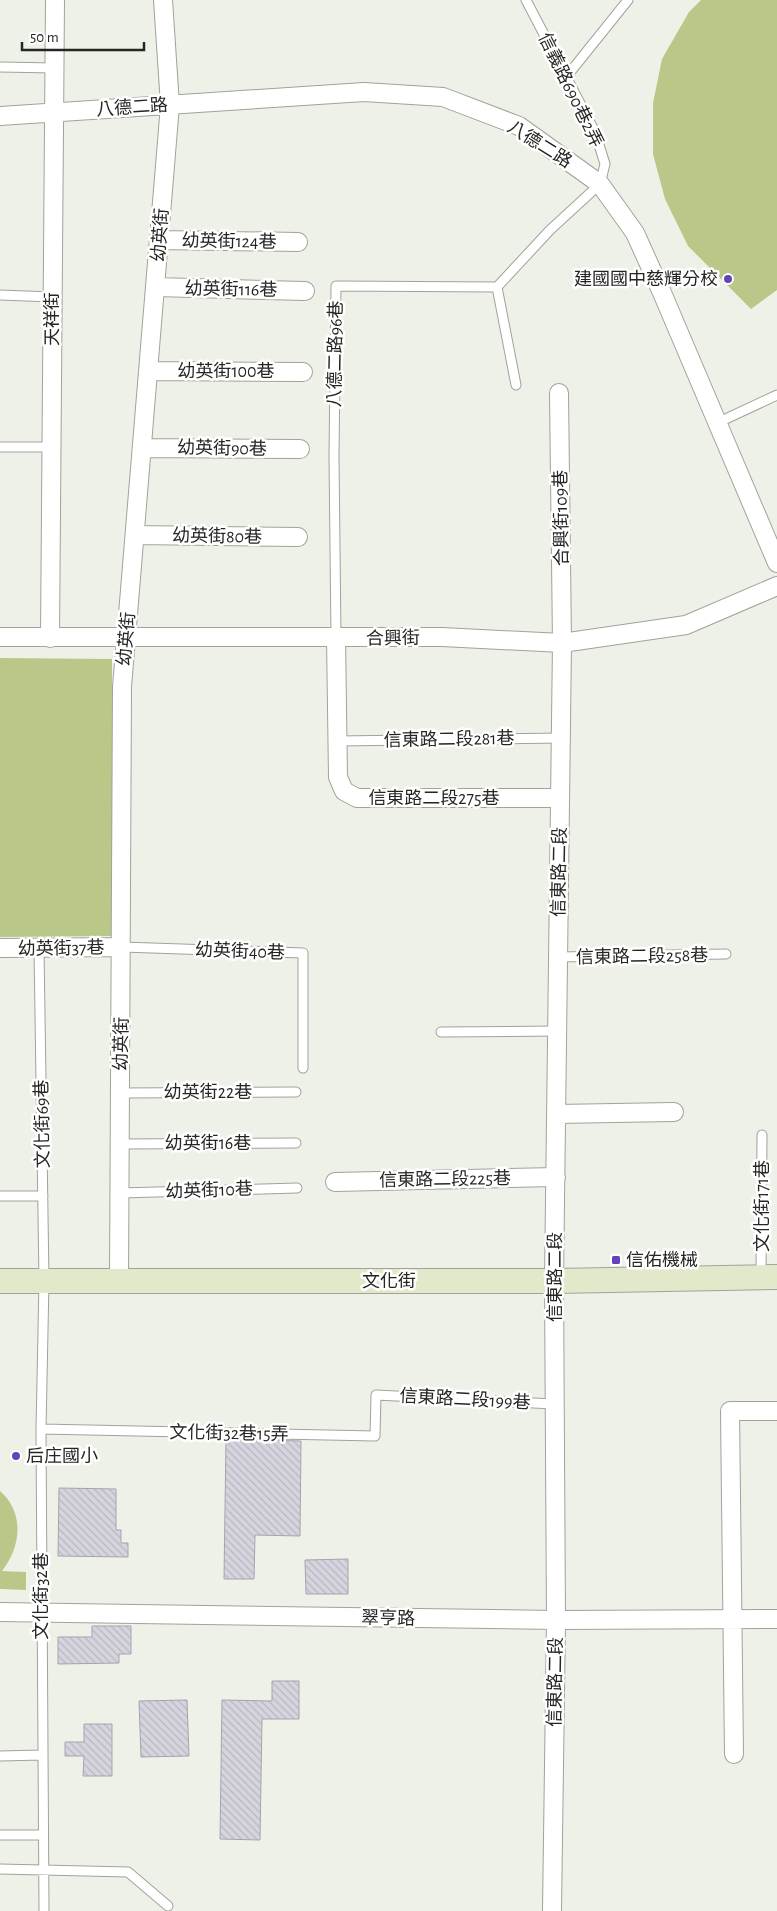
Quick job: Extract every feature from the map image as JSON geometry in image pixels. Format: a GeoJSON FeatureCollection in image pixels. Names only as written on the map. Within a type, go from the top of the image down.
{"type":"FeatureCollection","features":[{"type":"Feature","properties":{"kind":"street","name":"天祥街"},"geometry":{"type":"LineString","coordinates":[[50,638],[55,0]]}},
{"type":"Feature","properties":{"kind":"street","name":"幼英街"},"geometry":{"type":"LineString","coordinates":[[119,1280],[122,687],[150,371],[170,105],[163,0]]}},
{"type":"Feature","properties":{"kind":"street","name":"八德二路"},"geometry":{"type":"LineString","coordinates":[[0,116],[364,92],[443,98],[519,126],[600,184],[634,233],[777,563]]}},
{"type":"Feature","properties":{"kind":"street","name":"幼英街124巷"},"geometry":{"type":"LineString","coordinates":[[160,240],[298,242]]}},
{"type":"Feature","properties":{"kind":"street","name":"幼英街116巷"},"geometry":{"type":"LineString","coordinates":[[156,287],[305,291]]}},
{"type":"Feature","properties":{"kind":"street","name":"幼英街100巷"},"geometry":{"type":"LineString","coordinates":[[150,371],[303,372]]}},
{"type":"Feature","properties":{"kind":"street","name":"合興街109巷"},"geometry":{"type":"LineString","coordinates":[[559,393],[562,643]]}},
{"type":"Feature","properties":{"kind":"street","name":"幼英街90巷"},"geometry":{"type":"LineString","coordinates":[[143,448],[300,449]]}},
{"type":"Feature","properties":{"kind":"street","name":"幼英街80巷"},"geometry":{"type":"LineString","coordinates":[[135,535],[298,537]]}},
{"type":"Feature","properties":{"kind":"street","name":"合興街"},"geometry":{"type":"LineString","coordinates":[[0,637],[442,637],[562,643],[686,625],[777,586]]}},
{"type":"Feature","properties":{"kind":"street","name":"信東路二段275巷"},"geometry":{"type":"LineString","coordinates":[[336,638],[338,777],[344,791],[358,798],[560,798]]}},
{"type":"Feature","properties":{"kind":"street","name":"信東路二段"},"geometry":{"type":"LineString","coordinates":[[552,1911],[556,1620],[554,1281],[562,643]]}},
{"type":"Feature","properties":{"kind":"street","name":"幼英街37巷"},"geometry":{"type":"LineString","coordinates":[[0,948],[122,947]]}},
{"type":"Feature","properties":{"kind":"street"},"geometry":{"type":"LineString","coordinates":[[556,1114],[674,1112]]}},
{"type":"Feature","properties":{"kind":"street","name":"信東路二段225巷"},"geometry":{"type":"LineString","coordinates":[[335,1182],[556,1177]]}},
{"type":"Feature","properties":{"kind":"street","name":"文化街"},"geometry":{"type":"LineString","coordinates":[[0,1280],[554,1281],[769,1277]]}},
{"type":"Feature","properties":{"kind":"street"},"geometry":{"type":"LineString","coordinates":[[734,1754],[730,1411],[777,1411]]}},
{"type":"Feature","properties":{"kind":"street","name":"翠亨路"},"geometry":{"type":"LineString","coordinates":[[0,1612],[556,1620],[777,1619]]}},
{"type":"Feature","properties":{"kind":"lane","name":"信義路690巷2弄"},"geometry":{"type":"LineString","coordinates":[[526,0],[595,132],[605,164],[600,184]]}},
{"type":"Feature","properties":{"kind":"lane"},"geometry":{"type":"LineString","coordinates":[[567,76],[628,0]]}},
{"type":"Feature","properties":{"kind":"lane"},"geometry":{"type":"LineString","coordinates":[[0,67],[55,68]]}},
{"type":"Feature","properties":{"kind":"lane"},"geometry":{"type":"LineString","coordinates":[[516,385],[497,287],[550,230],[600,184]]}},
{"type":"Feature","properties":{"kind":"lane","name":"八德二路96巷"},"geometry":{"type":"LineString","coordinates":[[336,638],[334,456],[336,286],[497,287]]}},
{"type":"Feature","properties":{"kind":"lane"},"geometry":{"type":"LineString","coordinates":[[0,295],[52,297]]}},
{"type":"Feature","properties":{"kind":"lane"},"geometry":{"type":"LineString","coordinates":[[717,423],[777,395]]}},
{"type":"Feature","properties":{"kind":"lane"},"geometry":{"type":"LineString","coordinates":[[0,447],[51,447]]}},
{"type":"Feature","properties":{"kind":"lane","name":"信東路二段281巷"},"geometry":{"type":"LineString","coordinates":[[337,741],[561,738]]}},
{"type":"Feature","properties":{"kind":"lane","name":"幼英街40巷"},"geometry":{"type":"LineString","coordinates":[[122,947],[303,953],[303,1068]]}},
{"type":"Feature","properties":{"kind":"lane","name":"文化街69巷"},"geometry":{"type":"LineString","coordinates":[[39,948],[44,1281]]}},
{"type":"Feature","properties":{"kind":"lane","name":"信東路二段258巷"},"geometry":{"type":"LineString","coordinates":[[558,958],[726,954]]}},
{"type":"Feature","properties":{"kind":"lane"},"geometry":{"type":"LineString","coordinates":[[440,1032],[558,1031]]}},
{"type":"Feature","properties":{"kind":"lane","name":"幼英街22巷"},"geometry":{"type":"LineString","coordinates":[[121,1093],[296,1092]]}},
{"type":"Feature","properties":{"kind":"lane","name":"文化街171巷"},"geometry":{"type":"LineString","coordinates":[[762,1135],[769,1277]]}},
{"type":"Feature","properties":{"kind":"lane","name":"幼英街16巷"},"geometry":{"type":"LineString","coordinates":[[121,1144],[296,1143]]}},
{"type":"Feature","properties":{"kind":"lane","name":"幼英街10巷"},"geometry":{"type":"LineString","coordinates":[[120,1193],[297,1188]]}},
{"type":"Feature","properties":{"kind":"lane"},"geometry":{"type":"LineString","coordinates":[[0,1196],[42,1196]]}},
{"type":"Feature","properties":{"kind":"lane","name":"文化街32巷"},"geometry":{"type":"LineString","coordinates":[[44,1281],[41,1428],[44,1911]]}},
{"type":"Feature","properties":{"kind":"lane","name":"文化街32巷15弄"},"geometry":{"type":"LineString","coordinates":[[41,1428],[375,1436],[376,1395]]}},
{"type":"Feature","properties":{"kind":"lane","name":"信東路二段199巷"},"geometry":{"type":"LineString","coordinates":[[376,1395],[554,1404]]}},
{"type":"Feature","properties":{"kind":"lane"},"geometry":{"type":"LineString","coordinates":[[0,1756],[42,1755]]}},
{"type":"Feature","properties":{"kind":"lane"},"geometry":{"type":"LineString","coordinates":[[0,1835],[43,1835]]}},
{"type":"Feature","properties":{"kind":"lane"},"geometry":{"type":"LineString","coordinates":[[0,1869],[128,1872],[168,1906]]}},
{"type":"Feature","properties":{"kind":"green space"},"geometry":{"type":"Polygon","coordinates":[[[701,0],[777,0],[777,290],[751,309],[688,246],[665,199],[653,154],[653,103],[662,59],[689,12],[701,0]]]}},
{"type":"Feature","properties":{"kind":"green space"},"geometry":{"type":"Polygon","coordinates":[[[0,658],[112,659],[112,936],[0,937],[0,658]]]}},
{"type":"Feature","properties":{"kind":"green space"},"geometry":{"type":"Polygon","coordinates":[[[0,1491],[14,1509],[18,1530],[13,1551],[2,1571],[26,1572],[26,1590],[0,1589],[0,1491]]]}},
{"type":"Feature","properties":{"kind":"building"},"geometry":{"type":"Polygon","coordinates":[[[226,1439],[301,1441],[300,1536],[255,1535],[254,1579],[224,1579],[226,1439]]]}},
{"type":"Feature","properties":{"kind":"building"},"geometry":{"type":"Polygon","coordinates":[[[59,1488],[116,1489],[116,1530],[121,1530],[121,1543],[128,1543],[128,1557],[58,1556],[59,1488]]]}},
{"type":"Feature","properties":{"kind":"building"},"geometry":{"type":"Polygon","coordinates":[[[348,1559],[348,1594],[306,1594],[305,1560],[348,1559]]]}},
{"type":"Feature","properties":{"kind":"building"},"geometry":{"type":"Polygon","coordinates":[[[92,1626],[131,1626],[131,1654],[119,1654],[119,1663],[58,1664],[58,1637],[92,1637],[92,1626]]]}},
{"type":"Feature","properties":{"kind":"building"},"geometry":{"type":"Polygon","coordinates":[[[272,1681],[299,1681],[299,1719],[262,1719],[260,1840],[220,1839],[222,1700],[272,1701],[272,1681]]]}},
{"type":"Feature","properties":{"kind":"building"},"geometry":{"type":"Polygon","coordinates":[[[187,1700],[189,1756],[141,1757],[139,1701],[187,1700]]]}},
{"type":"Feature","properties":{"kind":"building"},"geometry":{"type":"Polygon","coordinates":[[[84,1724],[112,1724],[112,1776],[83,1776],[84,1756],[65,1756],[65,1742],[84,1742],[84,1724]]]}},
{"type":"Feature","properties":{"kind":"place","name":"建國國中慈輝分校"},"geometry":{"type":"Point","coordinates":[728,279]}},
{"type":"Feature","properties":{"kind":"place","name":"信佑機械"},"geometry":{"type":"Point","coordinates":[616,1260]}},
{"type":"Feature","properties":{"kind":"place","name":"后庄國小"},"geometry":{"type":"Point","coordinates":[16,1456]}}]}
